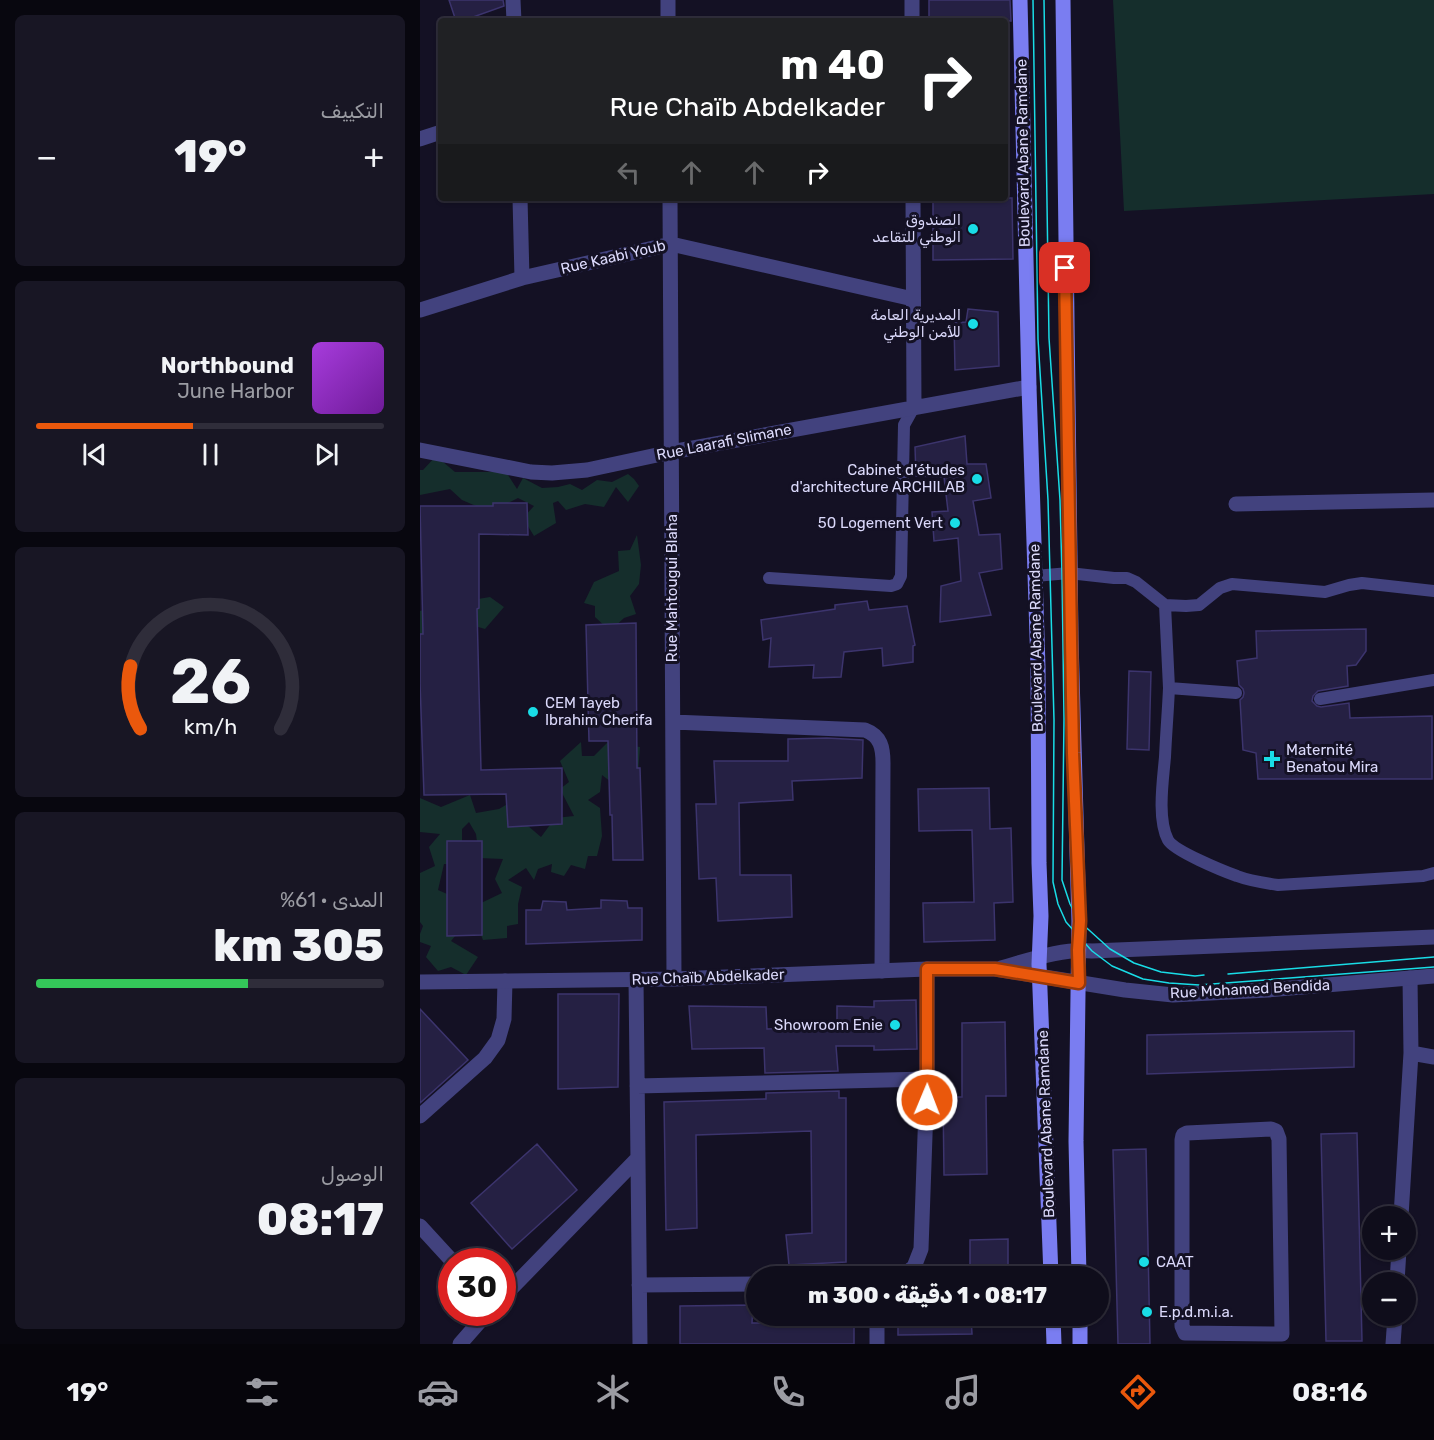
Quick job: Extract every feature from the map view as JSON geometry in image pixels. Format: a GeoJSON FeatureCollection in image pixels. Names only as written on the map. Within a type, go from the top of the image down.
{"type":"FeatureCollection","features":[{"type":"Feature","properties":{"kind":"main road","name":"Boulevard Abane Ramdane"},"geometry":{"type":"LineString","coordinates":[[1020,0],[1038,667],[1040,977],[1051,1266]]}},
{"type":"Feature","properties":{"kind":"main road","name":"Boulevard Abane Ramdane"},"geometry":{"type":"LineString","coordinates":[[1063,0],[1073,744],[1080,921],[1076,1141],[1079,1266]]}},
{"type":"Feature","properties":{"kind":"main road"},"geometry":{"type":"LineString","coordinates":[[1053,1326],[1054,1344]]}},
{"type":"Feature","properties":{"kind":"main road"},"geometry":{"type":"LineString","coordinates":[[1080,1326],[1080,1344]]}},
{"type":"Feature","properties":{"kind":"street"},"geometry":{"type":"LineString","coordinates":[[513,0],[514,18]]}},
{"type":"Feature","properties":{"kind":"street"},"geometry":{"type":"LineString","coordinates":[[668,0],[668,18]]}},
{"type":"Feature","properties":{"kind":"street"},"geometry":{"type":"LineString","coordinates":[[912,0],[912,18]]}},
{"type":"Feature","properties":{"kind":"street"},"geometry":{"type":"LineString","coordinates":[[420,139],[438,133]]}},
{"type":"Feature","properties":{"kind":"street"},"geometry":{"type":"LineString","coordinates":[[520,201],[522,278]]}},
{"type":"Feature","properties":{"kind":"street","name":"Rue Mahtougui Blaha"},"geometry":{"type":"LineString","coordinates":[[670,201],[674,979]]}},
{"type":"Feature","properties":{"kind":"street"},"geometry":{"type":"LineString","coordinates":[[913,201],[914,407]]}},
{"type":"Feature","properties":{"kind":"street","name":"Rue Kaabi Youb"},"geometry":{"type":"LineString","coordinates":[[420,310],[522,278],[671,244],[913,299]]}},
{"type":"Feature","properties":{"kind":"street","name":"Rue Laarafi Slimane"},"geometry":{"type":"LineString","coordinates":[[420,450],[531,472],[586,470],[671,452],[1029,387]]}},
{"type":"Feature","properties":{"kind":"street"},"geometry":{"type":"LineString","coordinates":[[1236,504],[1434,500]]}},
{"type":"Feature","properties":{"kind":"street"},"geometry":{"type":"LineString","coordinates":[[673,722],[865,730],[874,734],[883,750],[882,971]]}},
{"type":"Feature","properties":{"kind":"street"},"geometry":{"type":"LineString","coordinates":[[995,969],[1078,950],[1434,937]]}},
{"type":"Feature","properties":{"kind":"street"},"geometry":{"type":"LineString","coordinates":[[914,1266],[921,1249],[927,1079],[927,969]]}},
{"type":"Feature","properties":{"kind":"street","name":"Rue Chaïb Abdelkader"},"geometry":{"type":"LineString","coordinates":[[420,982],[674,979],[927,969],[995,969]]}},
{"type":"Feature","properties":{"kind":"street","name":"Rue Mohamed Bendida"},"geometry":{"type":"LineString","coordinates":[[995,969],[1125,990],[1173,995],[1268,990],[1434,976]]}},
{"type":"Feature","properties":{"kind":"street"},"geometry":{"type":"LineString","coordinates":[[1402,1206],[1411,1053],[1410,978]]}},
{"type":"Feature","properties":{"kind":"street"},"geometry":{"type":"LineString","coordinates":[[636,979],[640,1344]]}},
{"type":"Feature","properties":{"kind":"street"},"geometry":{"type":"LineString","coordinates":[[420,1116],[485,1058],[498,1040],[504,1019],[506,981]]}},
{"type":"Feature","properties":{"kind":"street"},"geometry":{"type":"LineString","coordinates":[[1411,1053],[1434,1057]]}},
{"type":"Feature","properties":{"kind":"street"},"geometry":{"type":"LineString","coordinates":[[637,1086],[927,1079]]}},
{"type":"Feature","properties":{"kind":"street"},"geometry":{"type":"LineString","coordinates":[[1271,1129],[1277,1133],[1279,1139],[1283,1339],[1183,1332],[1182,1140],[1185,1134],[1271,1129]]}},
{"type":"Feature","properties":{"kind":"street"},"geometry":{"type":"LineString","coordinates":[[516,1284],[638,1158]]}},
{"type":"Feature","properties":{"kind":"street"},"geometry":{"type":"LineString","coordinates":[[420,1226],[440,1248]]}},
{"type":"Feature","properties":{"kind":"street"},"geometry":{"type":"LineString","coordinates":[[639,1285],[746,1284]]}},
{"type":"Feature","properties":{"kind":"street"},"geometry":{"type":"LineString","coordinates":[[460,1344],[476,1326]]}},
{"type":"Feature","properties":{"kind":"street"},"geometry":{"type":"LineString","coordinates":[[877,1326],[877,1344]]}},
{"type":"Feature","properties":{"kind":"street"},"geometry":{"type":"LineString","coordinates":[[1393,1344],[1394,1326]]}},
{"type":"Feature","properties":{"kind":"lane"},"geometry":{"type":"LineString","coordinates":[[769,578],[891,586],[897,584],[901,576],[904,425],[914,407]]}},
{"type":"Feature","properties":{"kind":"lane"},"geometry":{"type":"LineString","coordinates":[[1035,576],[1070,573],[1127,578],[1165,604],[1186,606],[1199,605],[1220,588],[1232,584],[1325,592],[1362,583],[1434,591]]}},
{"type":"Feature","properties":{"kind":"lane"},"geometry":{"type":"LineString","coordinates":[[1165,604],[1169,688],[1162,798],[1165,829],[1173,847],[1237,876],[1278,885],[1423,876],[1434,873]]}},
{"type":"Feature","properties":{"kind":"lane"},"geometry":{"type":"LineString","coordinates":[[1320,699],[1434,680]]}},
{"type":"Feature","properties":{"kind":"lane"},"geometry":{"type":"LineString","coordinates":[[1169,688],[1236,693]]}},
{"type":"Feature","properties":{"kind":"green space"},"geometry":{"type":"Polygon","coordinates":[[[1113,0],[1434,0],[1434,194],[1124,211],[1113,0]]]}},
{"type":"Feature","properties":{"kind":"green space"},"geometry":{"type":"Polygon","coordinates":[[[436,456],[455,472],[506,472],[517,489],[523,478],[542,488],[570,484],[582,490],[597,480],[612,482],[628,474],[639,486],[628,502],[616,487],[604,507],[585,504],[566,510],[558,501],[553,503],[556,523],[534,536],[523,518],[534,506],[518,498],[490,512],[462,500],[450,489],[420,495],[420,470],[423,470],[436,456]]]}},
{"type":"Feature","properties":{"kind":"green space"},"geometry":{"type":"Polygon","coordinates":[[[637,535],[641,565],[639,584],[630,596],[636,614],[624,618],[610,631],[595,617],[595,606],[584,603],[594,582],[619,571],[618,551],[630,550],[637,535]]]}},
{"type":"Feature","properties":{"kind":"green space"},"geometry":{"type":"Polygon","coordinates":[[[490,597],[504,607],[485,629],[468,624],[420,643],[420,611],[490,597]]]}},
{"type":"Feature","properties":{"kind":"green space"},"geometry":{"type":"Polygon","coordinates":[[[615,735],[626,745],[640,747],[638,773],[619,788],[602,775],[600,792],[588,800],[600,808],[602,836],[597,856],[588,856],[585,869],[571,865],[564,876],[551,872],[552,864],[538,869],[534,880],[526,868],[508,880],[522,887],[518,904],[518,924],[507,926],[507,938],[483,940],[477,925],[479,904],[502,893],[495,879],[503,859],[479,858],[476,834],[469,822],[462,829],[462,865],[444,864],[438,890],[454,897],[465,924],[451,941],[478,957],[466,975],[451,967],[438,971],[426,957],[431,946],[420,942],[423,926],[420,922],[420,873],[435,866],[429,847],[440,834],[420,832],[420,798],[441,807],[470,795],[476,813],[499,809],[516,799],[521,820],[541,837],[555,818],[574,816],[560,789],[569,782],[560,761],[581,742],[582,756],[594,756],[615,735]]]}},
{"type":"Feature","properties":{"kind":"building"},"geometry":{"type":"Polygon","coordinates":[[[449,0],[503,0],[504,6],[470,18],[455,18],[449,0]]]}},
{"type":"Feature","properties":{"kind":"building"},"geometry":{"type":"Polygon","coordinates":[[[929,0],[1010,0],[1011,21],[1008,21],[1008,18],[929,18],[929,0]]]}},
{"type":"Feature","properties":{"kind":"building","name":"الصندوق الوطني للتقاعد"},"geometry":{"type":"Polygon","coordinates":[[[1008,198],[1012,198],[1013,259],[933,260],[933,201],[1008,201],[1008,198]]]}},
{"type":"Feature","properties":{"kind":"building"},"geometry":{"type":"Polygon","coordinates":[[[968,309],[998,312],[999,366],[955,370],[954,323],[966,322],[968,309]]]}},
{"type":"Feature","properties":{"kind":"building","name":"50 Logement Vert"},"geometry":{"type":"Polygon","coordinates":[[[965,436],[967,464],[986,464],[991,498],[973,501],[979,535],[1000,534],[1002,569],[979,573],[991,615],[940,622],[941,586],[961,581],[958,538],[934,541],[932,512],[948,511],[944,477],[916,476],[915,447],[965,436]]]}},
{"type":"Feature","properties":{"kind":"building"},"geometry":{"type":"Polygon","coordinates":[[[493,503],[527,503],[528,535],[479,534],[479,608],[477,609],[481,770],[562,768],[562,824],[508,827],[506,794],[424,795],[420,683],[420,634],[423,634],[420,506],[493,506],[493,503]]]}},
{"type":"Feature","properties":{"kind":"building"},"geometry":{"type":"Polygon","coordinates":[[[867,601],[869,610],[907,606],[915,645],[913,646],[913,662],[883,666],[882,648],[844,652],[841,677],[813,678],[814,665],[769,667],[771,638],[763,640],[761,620],[835,609],[835,605],[867,601]]]}},
{"type":"Feature","properties":{"kind":"building"},"geometry":{"type":"Polygon","coordinates":[[[636,623],[637,768],[640,768],[643,860],[613,860],[608,741],[589,741],[586,625],[636,623]]]}},
{"type":"Feature","properties":{"kind":"building","name":"Maternité Benatou Mira"},"geometry":{"type":"Polygon","coordinates":[[[1366,629],[1366,651],[1356,665],[1347,666],[1348,686],[1318,691],[1312,701],[1321,707],[1349,703],[1350,718],[1432,716],[1432,779],[1258,779],[1256,753],[1243,750],[1240,700],[1244,693],[1239,685],[1237,661],[1257,658],[1256,631],[1366,629]]]}},
{"type":"Feature","properties":{"kind":"building"},"geometry":{"type":"Polygon","coordinates":[[[1129,671],[1151,672],[1149,750],[1127,749],[1129,671]]]}},
{"type":"Feature","properties":{"kind":"building"},"geometry":{"type":"Polygon","coordinates":[[[788,739],[863,740],[862,778],[792,781],[793,800],[739,803],[740,875],[791,875],[792,917],[718,921],[716,878],[699,879],[696,804],[716,804],[714,761],[788,761],[788,739]]]}},
{"type":"Feature","properties":{"kind":"building"},"geometry":{"type":"Polygon","coordinates":[[[989,788],[990,829],[1011,828],[1013,902],[994,903],[995,940],[924,942],[923,903],[974,902],[972,830],[919,831],[918,789],[989,788]]]}},
{"type":"Feature","properties":{"kind":"building"},"geometry":{"type":"Polygon","coordinates":[[[447,841],[482,841],[482,935],[447,936],[447,841]]]}},
{"type":"Feature","properties":{"kind":"building"},"geometry":{"type":"Polygon","coordinates":[[[601,900],[627,901],[628,908],[642,908],[642,940],[526,944],[526,910],[541,910],[543,901],[566,902],[567,910],[601,908],[601,900]]]}},
{"type":"Feature","properties":{"kind":"building"},"geometry":{"type":"Polygon","coordinates":[[[558,994],[619,994],[618,1087],[558,1089],[558,994]]]}},
{"type":"Feature","properties":{"kind":"building"},"geometry":{"type":"Polygon","coordinates":[[[916,1000],[917,1049],[874,1050],[874,1046],[836,1046],[838,1071],[765,1073],[764,1048],[692,1049],[689,1006],[766,1007],[767,1029],[837,1027],[837,1006],[874,1007],[874,1001],[916,1000]]]}},
{"type":"Feature","properties":{"kind":"building"},"geometry":{"type":"Polygon","coordinates":[[[420,1009],[468,1060],[420,1103],[420,1009]]]}},
{"type":"Feature","properties":{"kind":"building"},"geometry":{"type":"Polygon","coordinates":[[[1005,1022],[1006,1096],[986,1096],[987,1174],[944,1175],[943,1097],[962,1097],[962,1023],[1005,1022]]]}},
{"type":"Feature","properties":{"kind":"building"},"geometry":{"type":"Polygon","coordinates":[[[1354,1031],[1354,1067],[1147,1074],[1147,1035],[1354,1031]]]}},
{"type":"Feature","properties":{"kind":"building"},"geometry":{"type":"Polygon","coordinates":[[[839,1091],[839,1098],[846,1098],[846,1262],[789,1265],[786,1235],[812,1233],[811,1131],[696,1135],[697,1228],[666,1230],[664,1102],[766,1099],[766,1093],[839,1091]]]}},
{"type":"Feature","properties":{"kind":"building"},"geometry":{"type":"Polygon","coordinates":[[[1357,1133],[1362,1341],[1326,1341],[1321,1134],[1357,1133]]]}},
{"type":"Feature","properties":{"kind":"building"},"geometry":{"type":"Polygon","coordinates":[[[537,1144],[577,1190],[513,1248],[471,1203],[537,1144]]]}},
{"type":"Feature","properties":{"kind":"building"},"geometry":{"type":"Polygon","coordinates":[[[1146,1149],[1150,1344],[1118,1344],[1113,1150],[1146,1149]]]}},
{"type":"Feature","properties":{"kind":"building"},"geometry":{"type":"Polygon","coordinates":[[[1008,1239],[1008,1266],[970,1266],[970,1240],[1008,1239]]]}},
{"type":"Feature","properties":{"kind":"building"},"geometry":{"type":"Polygon","coordinates":[[[746,1305],[746,1326],[854,1326],[854,1344],[680,1344],[680,1306],[746,1305]]]}},
{"type":"Feature","properties":{"kind":"building"},"geometry":{"type":"Polygon","coordinates":[[[898,1326],[972,1326],[972,1334],[898,1335],[898,1326]]]}},
{"type":"Feature","properties":{"kind":"tram line"},"geometry":{"type":"LineString","coordinates":[[1033,0],[1038,339],[1048,500],[1054,720],[1053,882],[1058,904],[1066,922],[1092,951],[1112,966],[1143,979],[1199,985],[1434,967]]}},
{"type":"Feature","properties":{"kind":"tram line"},"geometry":{"type":"LineString","coordinates":[[1044,0],[1049,338],[1060,500],[1062,574],[1064,719],[1062,880],[1070,904],[1079,921],[1110,949],[1134,963],[1161,972],[1204,975]]}},
{"type":"Feature","properties":{"kind":"tram line"},"geometry":{"type":"LineString","coordinates":[[1228,974],[1434,957]]}},
{"type":"Feature","properties":{"kind":"place","name":"الصندوق الوطني للتقاعد"},"geometry":{"type":"Point","coordinates":[973,229]}},
{"type":"Feature","properties":{"kind":"place","name":"المديرية العامة للأمن الوطني"},"geometry":{"type":"Point","coordinates":[973,324]}},
{"type":"Feature","properties":{"kind":"place","name":"Cabinet d'études d'architecture ARCHILAB"},"geometry":{"type":"Point","coordinates":[977,479]}},
{"type":"Feature","properties":{"kind":"place","name":"50 Logement Vert"},"geometry":{"type":"Point","coordinates":[955,523]}},
{"type":"Feature","properties":{"kind":"place","name":"CEM Tayeb Ibrahim Cherifa"},"geometry":{"type":"Point","coordinates":[533,712]}},
{"type":"Feature","properties":{"kind":"place","name":"Maternité Benatou Mira"},"geometry":{"type":"Point","coordinates":[1272,759]}},
{"type":"Feature","properties":{"kind":"place","name":"Showroom Enie"},"geometry":{"type":"Point","coordinates":[895,1025]}},
{"type":"Feature","properties":{"kind":"place","name":"CAAT"},"geometry":{"type":"Point","coordinates":[1144,1262]}},
{"type":"Feature","properties":{"kind":"place","name":"E.p.d.m.i.a."},"geometry":{"type":"Point","coordinates":[1147,1312]}},
{"type":"Feature","properties":{"kind":"route"},"geometry":{"type":"LineString","coordinates":[[927,1100],[927,969],[995,969],[1079,983],[1080,921],[1073,753],[1065,268]]}}]}
